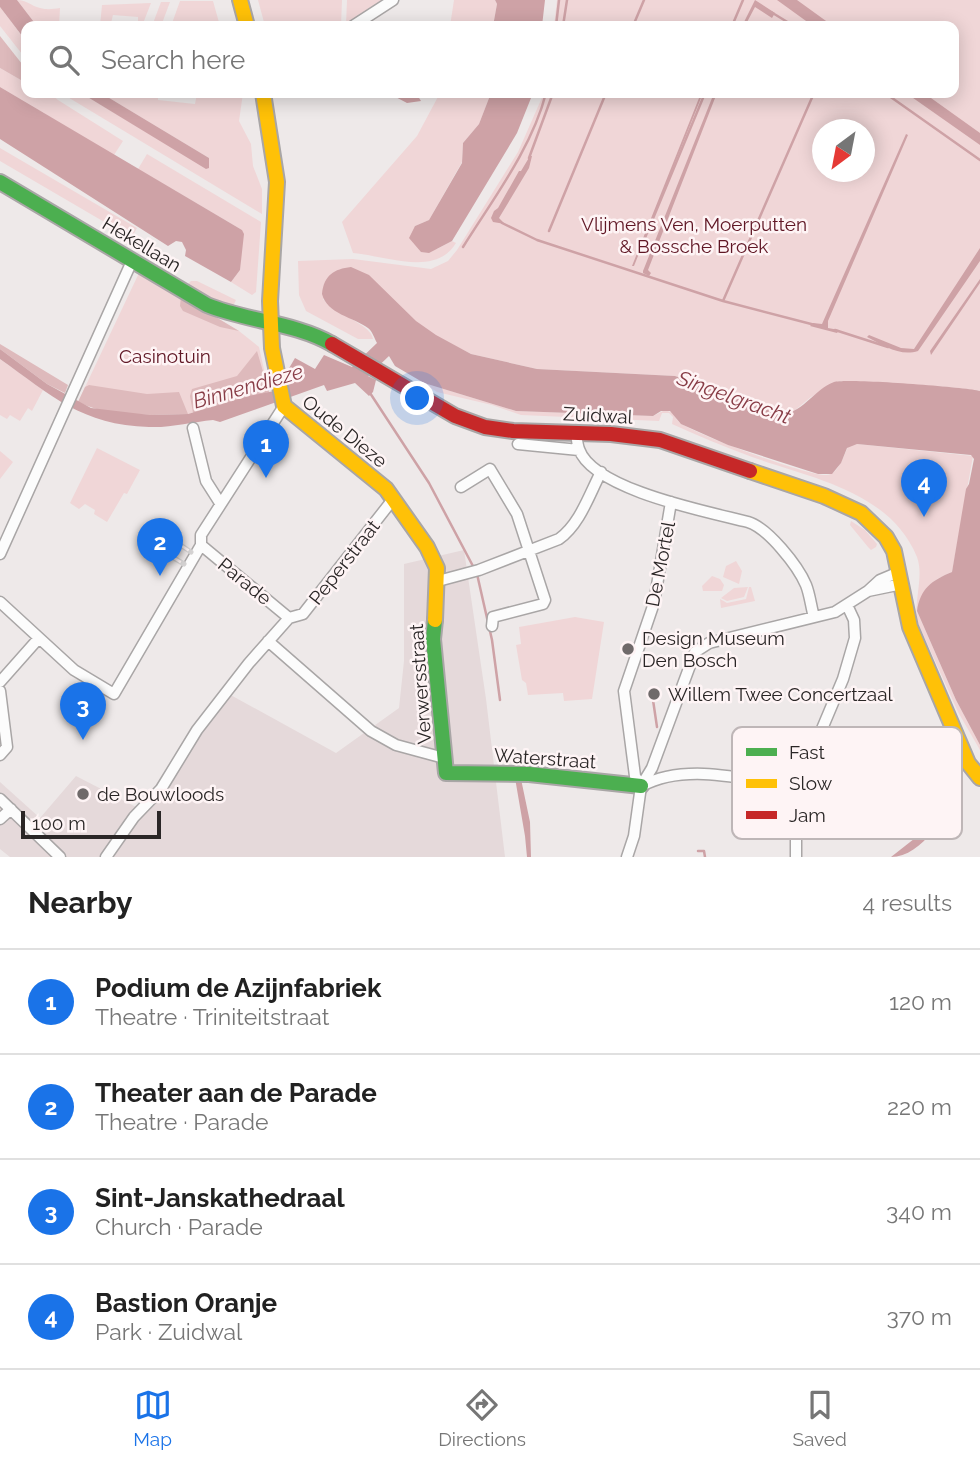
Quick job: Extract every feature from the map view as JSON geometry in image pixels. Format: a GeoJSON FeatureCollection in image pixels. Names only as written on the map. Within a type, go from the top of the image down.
{"type":"FeatureCollection","features":[{"type":"Feature","properties":{"kind":"main road"},"geometry":{"type":"LineString","coordinates":[[240,0],[246,21]]}},
{"type":"Feature","properties":{"kind":"main road","name":"Oude Dieze"},"geometry":{"type":"LineString","coordinates":[[264,98],[277,182],[271,325],[278,382],[284,403],[386,489],[407,517]]}},
{"type":"Feature","properties":{"kind":"main road","name":"Hekellaan"},"geometry":{"type":"LineString","coordinates":[[0,181],[207,305],[226,314],[271,325]]}},
{"type":"Feature","properties":{"kind":"main road","name":"Zuidwal"},"geometry":{"type":"LineString","coordinates":[[271,325],[302,331],[325,340],[455,416],[485,427],[513,432],[639,436],[660,440],[840,502],[860,513],[886,537],[894,551],[906,615],[915,644],[952,727]]}},
{"type":"Feature","properties":{"kind":"main road","name":"Verwersstraat"},"geometry":{"type":"LineString","coordinates":[[407,517],[437,568],[433,639],[446,774]]}},
{"type":"Feature","properties":{"kind":"main road","name":"Zuidwal"},"geometry":{"type":"LineString","coordinates":[[962,750],[968,763],[980,778]]}},
{"type":"Feature","properties":{"kind":"main road","name":"Waterstraat"},"geometry":{"type":"LineString","coordinates":[[446,774],[529,774],[641,786]]}},
{"type":"Feature","properties":{"kind":"street"},"geometry":{"type":"LineString","coordinates":[[361,21],[393,0]]}},
{"type":"Feature","properties":{"kind":"street"},"geometry":{"type":"LineString","coordinates":[[0,554],[132,261]]}},
{"type":"Feature","properties":{"kind":"street"},"geometry":{"type":"LineString","coordinates":[[201,545],[201,535],[284,403]]}},
{"type":"Feature","properties":{"kind":"street"},"geometry":{"type":"LineString","coordinates":[[193,428],[206,481],[220,503]]}},
{"type":"Feature","properties":{"kind":"street"},"geometry":{"type":"LineString","coordinates":[[576,433],[579,450],[588,462],[644,495],[763,528],[802,577],[814,617]]}},
{"type":"Feature","properties":{"kind":"street","name":"Zuidwal"},"geometry":{"type":"LineString","coordinates":[[518,444],[579,450]]}},
{"type":"Feature","properties":{"kind":"street"},"geometry":{"type":"LineString","coordinates":[[461,487],[490,469],[517,514],[545,602],[493,617],[492,626]]}},
{"type":"Feature","properties":{"kind":"street"},"geometry":{"type":"LineString","coordinates":[[438,582],[530,552],[559,539],[569,532],[601,472]]}},
{"type":"Feature","properties":{"kind":"street","name":"Peperstraat"},"geometry":{"type":"LineString","coordinates":[[289,618],[303,614],[394,498]]}},
{"type":"Feature","properties":{"kind":"street","name":"De Mortel"},"geometry":{"type":"LineString","coordinates":[[641,786],[635,776],[624,691],[654,603],[671,502]]}},
{"type":"Feature","properties":{"kind":"street","name":"Parade"},"geometry":{"type":"LineString","coordinates":[[39,638],[74,670],[114,694],[201,545],[289,618],[197,730],[161,789],[134,817],[106,857]]}},
{"type":"Feature","properties":{"kind":"street"},"geometry":{"type":"LineString","coordinates":[[627,857],[634,836],[641,786],[652,768],[695,652],[709,643],[835,612],[868,592],[880,580],[900,578]]}},
{"type":"Feature","properties":{"kind":"street"},"geometry":{"type":"LineString","coordinates":[[0,602],[39,638],[0,682]]}},
{"type":"Feature","properties":{"kind":"street"},"geometry":{"type":"LineString","coordinates":[[823,727],[843,679],[855,638],[854,620],[847,605]]}},
{"type":"Feature","properties":{"kind":"street"},"geometry":{"type":"LineString","coordinates":[[268,641],[371,731],[396,745],[444,758]]}},
{"type":"Feature","properties":{"kind":"street"},"geometry":{"type":"LineString","coordinates":[[0,691],[7,747],[0,755]]}},
{"type":"Feature","properties":{"kind":"street"},"geometry":{"type":"LineString","coordinates":[[641,786],[659,776],[700,775],[732,779]]}},
{"type":"Feature","properties":{"kind":"street"},"geometry":{"type":"LineString","coordinates":[[0,799],[60,857]]}},
{"type":"Feature","properties":{"kind":"street"},"geometry":{"type":"LineString","coordinates":[[0,819],[11,810]]}},
{"type":"Feature","properties":{"kind":"street"},"geometry":{"type":"LineString","coordinates":[[796,839],[796,857]]}},
{"type":"Feature","properties":{"kind":"shaded area"},"geometry":{"type":"Polygon","coordinates":[[[0,36],[21,63],[21,80],[0,68],[0,36]]]}},
{"type":"Feature","properties":{"kind":"shaded area"},"geometry":{"type":"Polygon","coordinates":[[[181,296],[239,331],[220,327],[183,311],[180,306],[181,296]]]}},
{"type":"Feature","properties":{"kind":"shaded area"},"geometry":{"type":"Polygon","coordinates":[[[0,344],[68,385],[65,393],[47,384],[0,349],[0,344]]]}},
{"type":"Feature","properties":{"kind":"shaded area"},"geometry":{"type":"Polygon","coordinates":[[[257,351],[269,392],[193,413],[190,396],[192,389],[237,376],[257,351]]]}},
{"type":"Feature","properties":{"kind":"shaded area"},"geometry":{"type":"Polygon","coordinates":[[[89,385],[147,394],[179,392],[188,414],[118,413],[90,407],[78,402],[85,387],[89,385]]]}},
{"type":"Feature","properties":{"kind":"shaded area"},"geometry":{"type":"Polygon","coordinates":[[[464,550],[505,857],[10,857],[0,849],[0,782],[40,818],[76,776],[138,808],[227,693],[336,753],[399,708],[404,661],[404,564],[464,550]]]}},
{"type":"Feature","properties":{"kind":"green space"},"geometry":{"type":"Polygon","coordinates":[[[17,0],[43,9],[60,8],[59,21],[33,21],[17,0]]]}},
{"type":"Feature","properties":{"kind":"green space"},"geometry":{"type":"Polygon","coordinates":[[[258,0],[342,0],[341,21],[264,21],[258,0]]]}},
{"type":"Feature","properties":{"kind":"green space"},"geometry":{"type":"Polygon","coordinates":[[[347,0],[386,0],[352,21],[346,21],[347,0]]]}},
{"type":"Feature","properties":{"kind":"green space"},"geometry":{"type":"Polygon","coordinates":[[[454,0],[495,0],[497,4],[494,21],[451,21],[454,0]]]}},
{"type":"Feature","properties":{"kind":"green space","name":"Vlijmens Ven, Moerputten & Bossche Broek"},"geometry":{"type":"Polygon","coordinates":[[[557,0],[980,0],[980,391],[840,381],[811,397],[794,411],[779,414],[675,376],[537,369],[471,354],[426,331],[368,276],[323,299],[360,324],[373,339],[358,339],[306,311],[299,295],[298,261],[353,259],[431,269],[448,261],[518,152],[542,98],[959,98],[959,21],[555,21],[557,0]]]}},
{"type":"Feature","properties":{"kind":"green space"},"geometry":{"type":"Polygon","coordinates":[[[180,1],[213,1],[219,21],[173,21],[180,1]]]}},
{"type":"Feature","properties":{"kind":"green space"},"geometry":{"type":"Polygon","coordinates":[[[161,2],[170,2],[163,21],[154,21],[161,2]]]}},
{"type":"Feature","properties":{"kind":"green space"},"geometry":{"type":"Polygon","coordinates":[[[151,3],[144,21],[138,21],[138,17],[113,15],[112,21],[100,21],[102,5],[151,3]]]}},
{"type":"Feature","properties":{"kind":"green space"},"geometry":{"type":"Polygon","coordinates":[[[0,7],[21,34],[21,53],[0,26],[0,7]]]}},
{"type":"Feature","properties":{"kind":"green space"},"geometry":{"type":"Polygon","coordinates":[[[0,68],[21,80],[21,98],[56,98],[123,141],[114,155],[0,87],[0,68]]]}},
{"type":"Feature","properties":{"kind":"green space"},"geometry":{"type":"Polygon","coordinates":[[[69,98],[89,98],[205,167],[209,158],[109,98],[158,98],[195,104],[196,98],[242,98],[239,121],[251,144],[253,166],[262,189],[262,214],[69,98]]]}},
{"type":"Feature","properties":{"kind":"green space"},"geometry":{"type":"Polygon","coordinates":[[[437,98],[489,98],[479,124],[463,143],[462,162],[429,220],[415,226],[437,249],[452,241],[456,243],[447,253],[424,262],[353,253],[342,222],[417,136],[437,98]]]}},
{"type":"Feature","properties":{"kind":"green space"},"geometry":{"type":"Polygon","coordinates":[[[0,148],[137,228],[129,242],[114,235],[106,223],[0,161],[0,148]]]}},
{"type":"Feature","properties":{"kind":"green space"},"geometry":{"type":"Polygon","coordinates":[[[147,154],[261,222],[256,292],[252,295],[231,282],[240,270],[242,230],[138,169],[147,154]]]}},
{"type":"Feature","properties":{"kind":"green space","name":"Casinotuin"},"geometry":{"type":"Polygon","coordinates":[[[139,273],[239,331],[259,347],[269,392],[188,414],[78,402],[139,273]]]}},
{"type":"Feature","properties":{"kind":"green space"},"geometry":{"type":"Polygon","coordinates":[[[191,281],[197,281],[236,300],[233,306],[216,301],[187,285],[191,281]]]}},
{"type":"Feature","properties":{"kind":"green space"},"geometry":{"type":"Polygon","coordinates":[[[0,359],[43,390],[32,411],[28,408],[20,421],[10,415],[7,419],[0,415],[0,359]]]}},
{"type":"Feature","properties":{"kind":"green space"},"geometry":{"type":"Polygon","coordinates":[[[424,383],[516,411],[653,416],[665,410],[673,413],[679,422],[706,436],[816,474],[831,474],[841,463],[849,445],[857,444],[973,456],[952,572],[929,587],[917,611],[920,572],[917,557],[905,535],[888,516],[868,502],[823,480],[752,457],[672,424],[673,417],[669,413],[662,413],[659,421],[521,415],[437,392],[424,383]]]}},
{"type":"Feature","properties":{"kind":"green space"},"geometry":{"type":"Polygon","coordinates":[[[97,448],[140,470],[107,522],[85,504],[79,509],[70,503],[97,448]]]}},
{"type":"Feature","properties":{"kind":"green space"},"geometry":{"type":"Polygon","coordinates":[[[0,451],[13,462],[0,479],[0,451]]]}},
{"type":"Feature","properties":{"kind":"green space"},"geometry":{"type":"Polygon","coordinates":[[[851,521],[865,530],[877,544],[876,547],[871,550],[868,547],[850,525],[851,521]]]}},
{"type":"Feature","properties":{"kind":"green space"},"geometry":{"type":"Polygon","coordinates":[[[736,561],[742,571],[739,584],[723,577],[726,566],[736,561]]]}},
{"type":"Feature","properties":{"kind":"green space"},"geometry":{"type":"Polygon","coordinates":[[[712,576],[720,579],[724,585],[722,591],[703,591],[702,586],[712,576]]]}},
{"type":"Feature","properties":{"kind":"green space"},"geometry":{"type":"Polygon","coordinates":[[[748,587],[744,597],[727,601],[721,598],[734,588],[748,587]]]}},
{"type":"Feature","properties":{"kind":"green space"},"geometry":{"type":"Polygon","coordinates":[[[749,587],[755,601],[721,608],[720,599],[727,603],[746,599],[749,587]]]}},
{"type":"Feature","properties":{"kind":"green space"},"geometry":{"type":"Polygon","coordinates":[[[917,611],[980,750],[958,712],[917,621],[917,611]]]}},
{"type":"Feature","properties":{"kind":"green space"},"geometry":{"type":"Polygon","coordinates":[[[575,617],[604,622],[592,699],[564,701],[563,693],[528,695],[526,683],[522,680],[516,645],[521,644],[519,627],[575,617]]]}},
{"type":"Feature","properties":{"kind":"water"},"geometry":{"type":"Polygon","coordinates":[[[0,0],[17,0],[33,21],[21,21],[21,34],[0,7],[0,0]]]}},
{"type":"Feature","properties":{"kind":"water"},"geometry":{"type":"Polygon","coordinates":[[[495,0],[545,0],[543,21],[494,21],[497,4],[495,0]]]}},
{"type":"Feature","properties":{"kind":"water"},"geometry":{"type":"Polygon","coordinates":[[[755,0],[775,13],[772,18],[755,7],[748,21],[744,21],[755,0]]]}},
{"type":"Feature","properties":{"kind":"water"},"geometry":{"type":"Polygon","coordinates":[[[777,0],[797,0],[826,21],[806,21],[777,0]]]}},
{"type":"Feature","properties":{"kind":"water"},"geometry":{"type":"Polygon","coordinates":[[[0,87],[242,230],[244,234],[240,270],[231,282],[185,256],[186,250],[182,242],[176,241],[168,246],[0,139],[0,87]]]}},
{"type":"Feature","properties":{"kind":"water"},"geometry":{"type":"Polygon","coordinates":[[[89,98],[109,98],[209,158],[209,168],[206,169],[89,98]]]}},
{"type":"Feature","properties":{"kind":"water"},"geometry":{"type":"Polygon","coordinates":[[[398,98],[419,98],[421,101],[407,103],[398,98]]]}},
{"type":"Feature","properties":{"kind":"water"},"geometry":{"type":"Polygon","coordinates":[[[489,98],[531,98],[517,133],[452,241],[429,253],[421,252],[409,238],[415,226],[429,220],[462,163],[463,143],[479,124],[489,98]]]}},
{"type":"Feature","properties":{"kind":"water"},"geometry":{"type":"Polygon","coordinates":[[[699,98],[701,98],[634,266],[699,98]]]}},
{"type":"Feature","properties":{"kind":"water"},"geometry":{"type":"Polygon","coordinates":[[[712,98],[715,98],[648,270],[651,273],[649,276],[643,271],[712,98]]]}},
{"type":"Feature","properties":{"kind":"water"},"geometry":{"type":"Polygon","coordinates":[[[913,98],[931,98],[980,133],[980,145],[913,98]]]}},
{"type":"Feature","properties":{"kind":"water"},"geometry":{"type":"Polygon","coordinates":[[[906,134],[908,135],[828,321],[828,328],[839,330],[837,333],[810,326],[813,323],[822,324],[906,134]]]}},
{"type":"Feature","properties":{"kind":"water"},"geometry":{"type":"Polygon","coordinates":[[[530,156],[529,168],[499,218],[505,224],[493,222],[491,218],[494,211],[530,156]]]}},
{"type":"Feature","properties":{"kind":"water"},"geometry":{"type":"Polygon","coordinates":[[[980,248],[980,261],[918,351],[898,351],[867,337],[869,335],[901,348],[914,349],[980,248]]]}},
{"type":"Feature","properties":{"kind":"water","name":"Singelgracht"},"geometry":{"type":"Polygon","coordinates":[[[351,267],[369,275],[416,321],[436,335],[471,354],[537,369],[675,376],[784,414],[798,409],[834,382],[860,381],[980,391],[980,745],[956,700],[917,611],[928,586],[952,572],[966,489],[974,459],[971,455],[857,444],[847,448],[841,463],[832,474],[818,474],[728,445],[681,424],[670,411],[661,411],[653,416],[516,411],[424,383],[395,366],[389,356],[368,376],[376,380],[369,396],[355,383],[327,391],[324,385],[220,422],[213,420],[157,427],[125,425],[105,421],[69,406],[0,359],[0,349],[47,384],[91,408],[150,415],[188,414],[249,396],[289,388],[288,370],[295,358],[315,369],[324,355],[352,367],[377,343],[368,328],[335,311],[322,294],[325,282],[331,274],[351,267]]]}},
{"type":"Feature","properties":{"kind":"water"},"geometry":{"type":"Polygon","coordinates":[[[980,279],[980,283],[931,355],[930,351],[980,279]]]}},
{"type":"Feature","properties":{"kind":"water"},"geometry":{"type":"Polygon","coordinates":[[[515,778],[521,779],[530,822],[531,857],[527,857],[515,778]]]}},
{"type":"Feature","properties":{"kind":"water"},"geometry":{"type":"Polygon","coordinates":[[[914,839],[925,839],[913,850],[891,857],[914,839]]]}},
{"type":"Feature","properties":{"kind":"waterway"},"geometry":{"type":"LineString","coordinates":[[557,21],[559,0]]}},
{"type":"Feature","properties":{"kind":"waterway"},"geometry":{"type":"LineString","coordinates":[[564,21],[567,0]]}},
{"type":"Feature","properties":{"kind":"waterway"},"geometry":{"type":"LineString","coordinates":[[635,21],[644,0]]}},
{"type":"Feature","properties":{"kind":"waterway"},"geometry":{"type":"LineString","coordinates":[[734,21],[743,0]]}},
{"type":"Feature","properties":{"kind":"waterway"},"geometry":{"type":"LineString","coordinates":[[771,12],[786,21]]}},
{"type":"Feature","properties":{"kind":"waterway"},"geometry":{"type":"LineString","coordinates":[[463,247],[521,153],[544,98]]}},
{"type":"Feature","properties":{"kind":"waterway"},"geometry":{"type":"LineString","coordinates":[[529,158],[551,98]]}},
{"type":"Feature","properties":{"kind":"waterway"},"geometry":{"type":"LineString","coordinates":[[549,231],[604,98]]}},
{"type":"Feature","properties":{"kind":"waterway"},"geometry":{"type":"LineString","coordinates":[[642,245],[703,98]]}},
{"type":"Feature","properties":{"kind":"waterway"},"geometry":{"type":"LineString","coordinates":[[723,301],[812,98]]}},
{"type":"Feature","properties":{"kind":"waterway"},"geometry":{"type":"LineString","coordinates":[[892,98],[980,160]]}},
{"type":"Feature","properties":{"kind":"waterway"},"geometry":{"type":"LineString","coordinates":[[502,223],[537,240],[723,301],[815,325]]}},
{"type":"Feature","properties":{"kind":"waterway"},"geometry":{"type":"LineString","coordinates":[[835,330],[888,347]]}},
{"type":"Feature","properties":{"kind":"waterway","name":"Binnendieze"},"geometry":{"type":"LineString","coordinates":[[370,393],[429,483],[474,568]]}},
{"type":"Feature","properties":{"kind":"waterway","name":"Binnendieze"},"geometry":{"type":"LineString","coordinates":[[477,574],[492,640],[500,700]]}},
{"type":"Feature","properties":{"kind":"waterway","name":"Binnendieze"},"geometry":{"type":"LineString","coordinates":[[650,697],[653,700],[657,727]]}},
{"type":"Feature","properties":{"kind":"waterway","name":"Binnendieze"},"geometry":{"type":"LineString","coordinates":[[698,851],[704,851],[705,857]]}},
{"type":"Feature","properties":{"kind":"railway"},"geometry":{"type":"LineString","coordinates":[[182,546],[191,552]]}},
{"type":"Feature","properties":{"kind":"railway"},"geometry":{"type":"LineString","coordinates":[[174,558],[184,564]]}},
{"type":"Feature","properties":{"kind":"traffic: fast"},"geometry":{"type":"LineString","coordinates":[[0,182],[207,305],[303,331],[332,344]]}},
{"type":"Feature","properties":{"kind":"traffic: fast"},"geometry":{"type":"LineString","coordinates":[[435,620],[433,639],[446,773],[529,774],[641,786]]}},
{"type":"Feature","properties":{"kind":"traffic: slow"},"geometry":{"type":"LineString","coordinates":[[240,0],[246,21]]}},
{"type":"Feature","properties":{"kind":"traffic: slow"},"geometry":{"type":"LineString","coordinates":[[264,98],[277,182],[270,301],[272,348],[284,406],[386,489],[427,547],[437,568],[435,620]]}},
{"type":"Feature","properties":{"kind":"traffic: slow"},"geometry":{"type":"LineString","coordinates":[[750,471],[824,496],[861,513],[886,537],[894,551],[910,627],[953,727]]}},
{"type":"Feature","properties":{"kind":"traffic: slow"},"geometry":{"type":"LineString","coordinates":[[962,749],[968,763],[980,778]]}},
{"type":"Feature","properties":{"kind":"traffic: jam"},"geometry":{"type":"LineString","coordinates":[[332,344],[455,416],[485,427],[513,431],[611,434],[660,440],[750,471]]}},
{"type":"Feature","properties":{"kind":"place","name":"Podium de Azijnfabriek"},"geometry":{"type":"Point","coordinates":[266,478]}},
{"type":"Feature","properties":{"kind":"place","name":"Bastion Oranje"},"geometry":{"type":"Point","coordinates":[924,517]}},
{"type":"Feature","properties":{"kind":"place","name":"Theater aan de Parade"},"geometry":{"type":"Point","coordinates":[160,576]}},
{"type":"Feature","properties":{"kind":"place","name":"Design Museum Den Bosch"},"geometry":{"type":"Point","coordinates":[628,649]}},
{"type":"Feature","properties":{"kind":"place","name":"Willem Twee Concertzaal"},"geometry":{"type":"Point","coordinates":[654,694]}},
{"type":"Feature","properties":{"kind":"place","name":"Sint-Janskathedraal"},"geometry":{"type":"Point","coordinates":[83,740]}},
{"type":"Feature","properties":{"kind":"place","name":"de Bouwloods"},"geometry":{"type":"Point","coordinates":[83,794]}}]}
